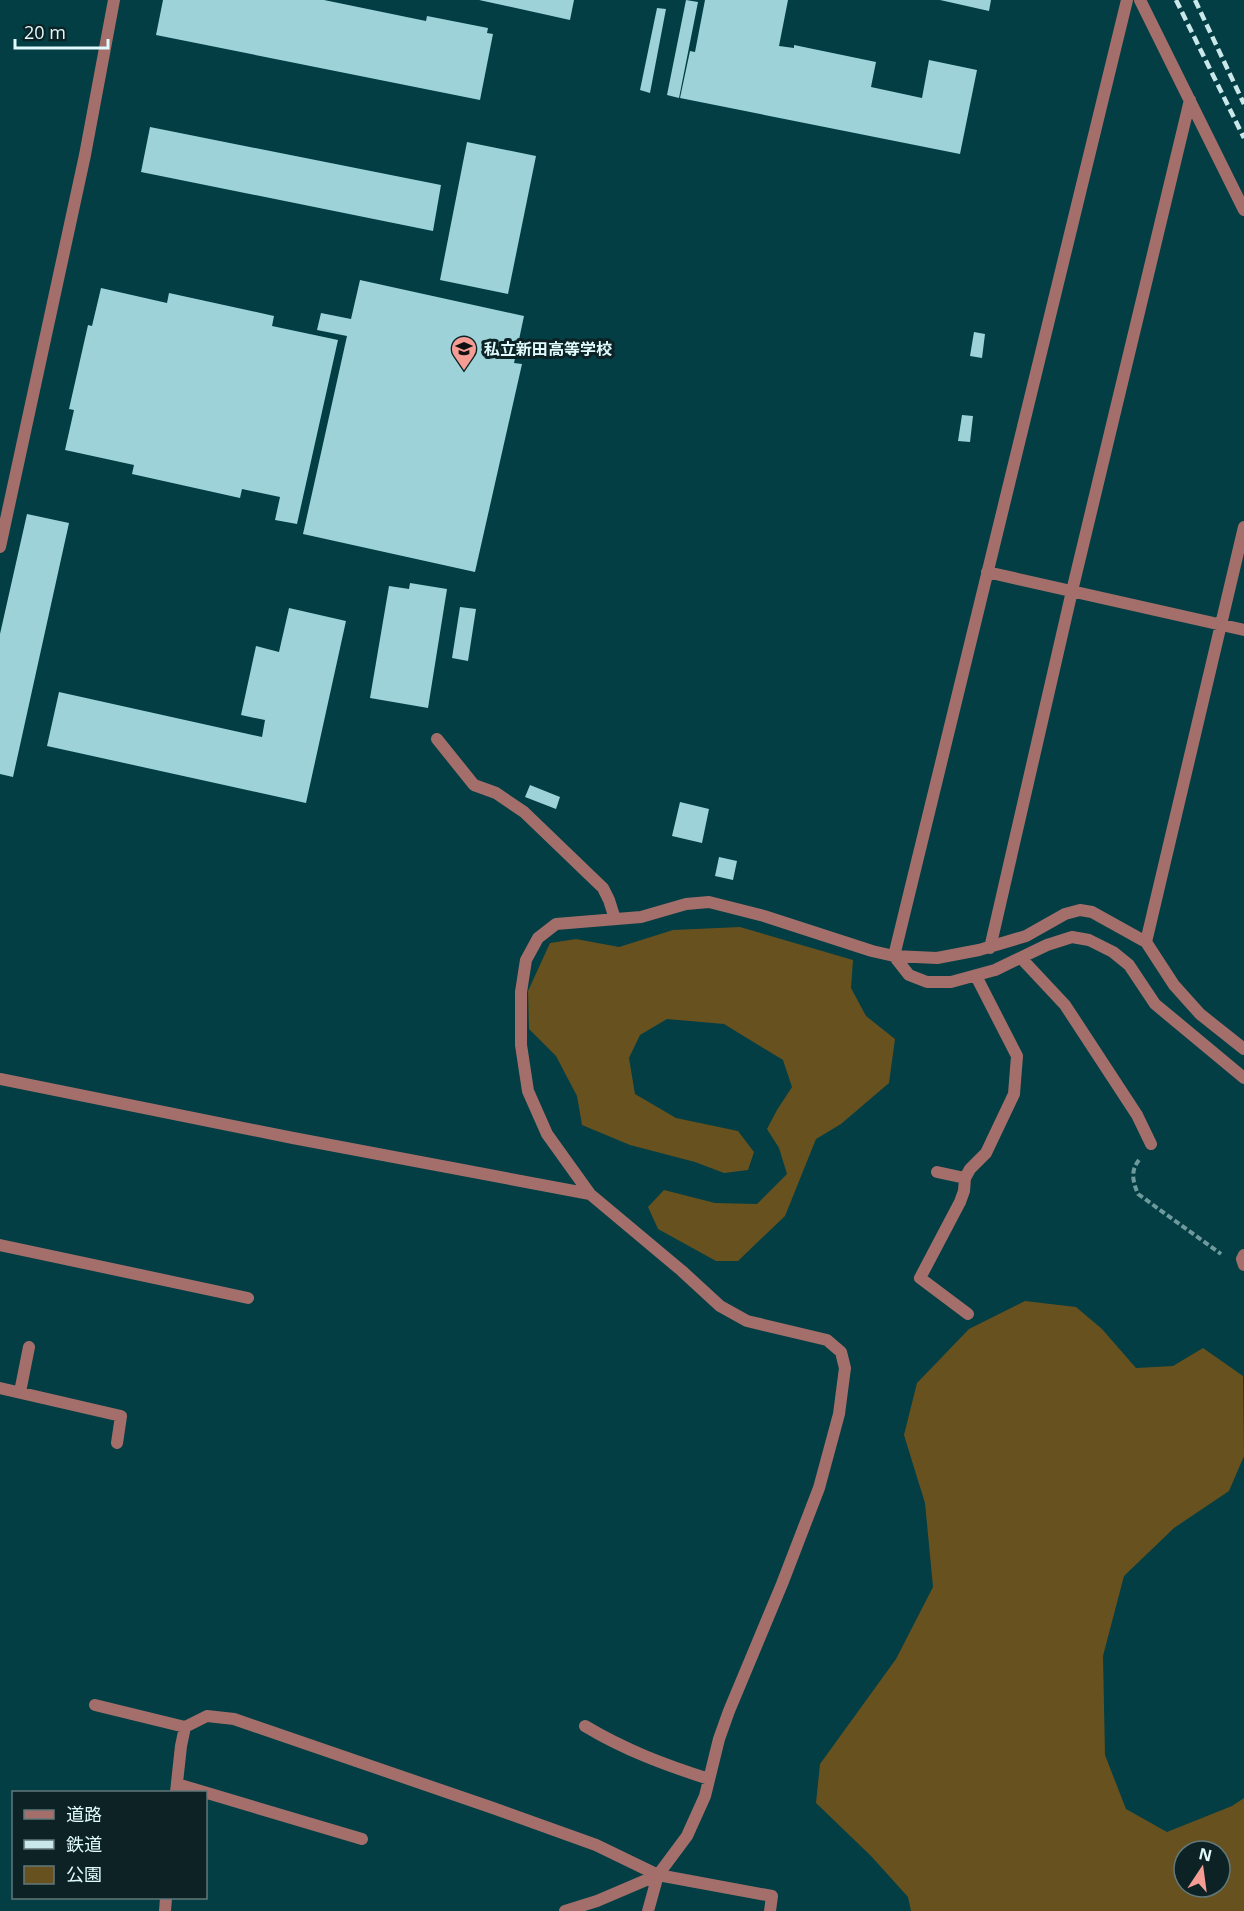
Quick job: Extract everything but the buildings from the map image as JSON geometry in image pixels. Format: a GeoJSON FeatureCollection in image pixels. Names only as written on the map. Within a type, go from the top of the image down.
{"type":"FeatureCollection","features":[{"type":"Feature","properties":{"kind":"street"},"geometry":{"type":"LineString","coordinates":[[0,547],[85,155],[114,0]]}},
{"type":"Feature","properties":{"kind":"street"},"geometry":{"type":"LineString","coordinates":[[894,956],[1127,0]]}},
{"type":"Feature","properties":{"kind":"street"},"geometry":{"type":"LineString","coordinates":[[1140,0],[1244,210]]}},
{"type":"Feature","properties":{"kind":"street"},"geometry":{"type":"LineString","coordinates":[[990,948],[1072,591],[1190,100]]}},
{"type":"Feature","properties":{"kind":"street"},"geometry":{"type":"LineString","coordinates":[[1146,942],[1244,527]]}},
{"type":"Feature","properties":{"kind":"street"},"geometry":{"type":"LineString","coordinates":[[987,572],[1244,630]]}},
{"type":"Feature","properties":{"kind":"street"},"geometry":{"type":"LineString","coordinates":[[437,739],[474,784],[496,794],[524,812],[603,888],[615,919]]}},
{"type":"Feature","properties":{"kind":"street"},"geometry":{"type":"LineString","coordinates":[[648,1911],[658,1875],[687,1836],[705,1796],[719,1739],[729,1711],[819,1488],[839,1414],[845,1368],[841,1352],[827,1340],[747,1321],[720,1306],[590,1194],[547,1134],[528,1091],[521,1045],[521,992],[526,960],[538,938],[556,924],[641,917],[686,903],[709,902],[733,906],[872,951],[894,956],[938,958],[990,948],[1026,936],[1065,914],[1080,910],[1092,912],[1146,942],[1174,985],[1200,1014],[1244,1049]]}},
{"type":"Feature","properties":{"kind":"street"},"geometry":{"type":"LineString","coordinates":[[894,956],[909,975],[927,982],[951,982],[995,970],[1047,945],[1072,937],[1089,940],[1113,952],[1129,965],[1155,1004],[1244,1078]]}},
{"type":"Feature","properties":{"kind":"street"},"geometry":{"type":"LineString","coordinates":[[1021,958],[1065,1005],[1137,1115],[1151,1144]]}},
{"type":"Feature","properties":{"kind":"street"},"geometry":{"type":"LineString","coordinates":[[968,1314],[920,1278],[960,1202],[965,1178],[970,1169],[986,1153],[1014,1094],[1017,1056],[976,976]]}},
{"type":"Feature","properties":{"kind":"street"},"geometry":{"type":"LineString","coordinates":[[0,1079],[281,1136],[590,1194]]}},
{"type":"Feature","properties":{"kind":"street"},"geometry":{"type":"LineString","coordinates":[[937,1172],[965,1178]]}},
{"type":"Feature","properties":{"kind":"street"},"geometry":{"type":"LineString","coordinates":[[0,1245],[248,1298]]}},
{"type":"Feature","properties":{"kind":"street"},"geometry":{"type":"LineString","coordinates":[[20,1392],[29,1347]]}},
{"type":"Feature","properties":{"kind":"street"},"geometry":{"type":"LineString","coordinates":[[0,1388],[122,1416],[117,1443]]}},
{"type":"Feature","properties":{"kind":"street"},"geometry":{"type":"LineString","coordinates":[[95,1705],[185,1727],[207,1716],[234,1719],[596,1845],[658,1875],[772,1896],[770,1911]]}},
{"type":"Feature","properties":{"kind":"street"},"geometry":{"type":"LineString","coordinates":[[585,1726],[631,1752],[710,1779]]}},
{"type":"Feature","properties":{"kind":"street"},"geometry":{"type":"LineString","coordinates":[[177,1788],[185,1727]]}},
{"type":"Feature","properties":{"kind":"street"},"geometry":{"type":"LineString","coordinates":[[207,1796],[362,1839]]}},
{"type":"Feature","properties":{"kind":"street"},"geometry":{"type":"LineString","coordinates":[[565,1911],[597,1901],[658,1875]]}},
{"type":"Feature","properties":{"kind":"path"},"geometry":{"type":"LineString","coordinates":[[1151,1144],[1135,1164],[1132,1178],[1138,1194],[1221,1254],[1243,1260]]}},
{"type":"Feature","properties":{"kind":"green space"},"geometry":{"type":"Polygon","coordinates":[[[740,927],[853,960],[851,988],[866,1016],[895,1039],[889,1083],[841,1124],[816,1139],[785,1216],[738,1261],[716,1261],[658,1229],[648,1207],[664,1190],[715,1203],[757,1204],[787,1174],[779,1148],[767,1129],[792,1087],[783,1060],[724,1024],[667,1019],[640,1035],[629,1058],[635,1094],[676,1118],[738,1131],[754,1152],[748,1170],[724,1173],[695,1162],[630,1145],[582,1125],[577,1096],[556,1056],[529,1029],[528,991],[550,943],[576,939],[619,947],[673,930],[740,927]]]}},
{"type":"Feature","properties":{"kind":"green space"},"geometry":{"type":"Polygon","coordinates":[[[1025,1301],[1076,1307],[1102,1329],[1136,1368],[1173,1366],[1203,1348],[1243,1376],[1244,1456],[1229,1491],[1174,1528],[1124,1576],[1103,1656],[1105,1755],[1126,1809],[1167,1832],[1232,1806],[1244,1798],[1244,1911],[911,1911],[908,1897],[871,1856],[816,1803],[820,1764],[896,1659],[933,1587],[925,1503],[904,1435],[917,1383],[969,1329],[1025,1301]]]}},
{"type":"Feature","properties":{"kind":"railway"},"geometry":{"type":"LineString","coordinates":[[1176,0],[1244,138]]}},
{"type":"Feature","properties":{"kind":"railway"},"geometry":{"type":"LineString","coordinates":[[1195,0],[1244,104]]}},
{"type":"Feature","properties":{"kind":"place","name":"私立新田高等学校"},"geometry":{"type":"Point","coordinates":[464,372]}}]}
